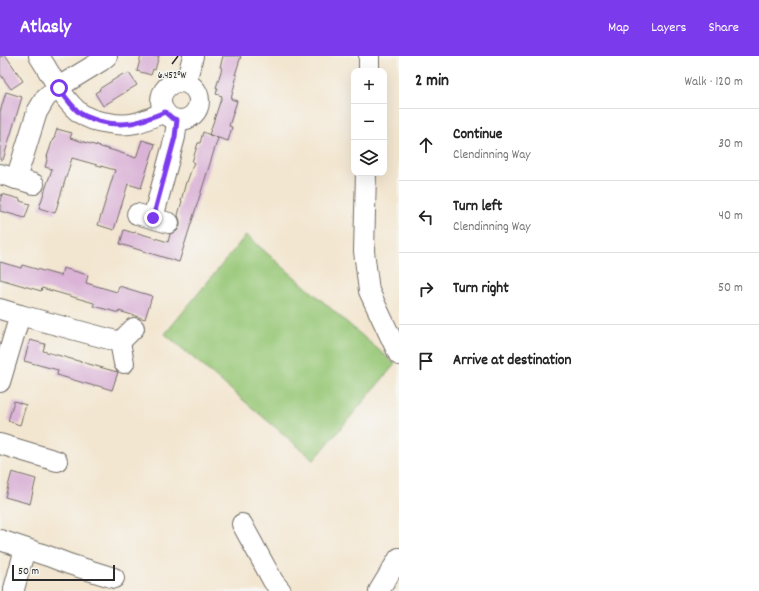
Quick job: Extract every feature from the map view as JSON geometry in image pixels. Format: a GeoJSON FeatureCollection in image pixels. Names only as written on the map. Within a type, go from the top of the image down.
{"type":"FeatureCollection","features":[{"type":"Feature","properties":{"kind":"street"},"geometry":{"type":"LineString","coordinates":[[39,56],[73,107],[81,114],[93,120],[105,123],[119,125],[129,124],[171,116],[184,120],[190,118],[195,114],[200,102],[199,95],[196,90],[192,85],[180,81],[174,82],[164,89],[161,101],[162,107],[171,116],[175,137],[153,218]]}},
{"type":"Feature","properties":{"kind":"street"},"geometry":{"type":"LineString","coordinates":[[17,179],[37,112],[46,98],[65,83],[107,56]]}},
{"type":"Feature","properties":{"kind":"street"},"geometry":{"type":"LineString","coordinates":[[186,82],[193,56]]}},
{"type":"Feature","properties":{"kind":"street"},"geometry":{"type":"LineString","coordinates":[[369,56],[369,68]]}},
{"type":"Feature","properties":{"kind":"street"},"geometry":{"type":"LineString","coordinates":[[366,176],[364,251],[369,291],[399,355]]}},
{"type":"Feature","properties":{"kind":"street"},"geometry":{"type":"LineString","coordinates":[[0,309],[120,342]]}},
{"type":"Feature","properties":{"kind":"street"},"geometry":{"type":"LineString","coordinates":[[0,382],[20,315]]}},
{"type":"Feature","properties":{"kind":"street"},"geometry":{"type":"LineString","coordinates":[[120,342],[134,328]]}},
{"type":"Feature","properties":{"kind":"street"},"geometry":{"type":"LineString","coordinates":[[120,342],[124,363]]}},
{"type":"Feature","properties":{"kind":"street"},"geometry":{"type":"LineString","coordinates":[[0,444],[57,461]]}},
{"type":"Feature","properties":{"kind":"street"},"geometry":{"type":"LineString","coordinates":[[242,524],[273,580],[281,591]]}},
{"type":"Feature","properties":{"kind":"street"},"geometry":{"type":"LineString","coordinates":[[0,540],[114,578]]}},
{"type":"Feature","properties":{"kind":"street"},"geometry":{"type":"LineString","coordinates":[[14,591],[25,549]]}},
{"type":"Feature","properties":{"kind":"street"},"geometry":{"type":"LineString","coordinates":[[379,591],[399,558]]}},
{"type":"Feature","properties":{"kind":"green space"},"geometry":{"type":"Polygon","coordinates":[[[246,235],[395,364],[314,460],[165,334],[246,235]]]}},
{"type":"Feature","properties":{"kind":"building"},"geometry":{"type":"Polygon","coordinates":[[[0,56],[6,56],[23,81],[11,89],[0,74],[0,56]]]}},
{"type":"Feature","properties":{"kind":"building"},"geometry":{"type":"Polygon","coordinates":[[[141,56],[159,56],[155,70],[153,69],[151,75],[137,71],[141,56]]]}},
{"type":"Feature","properties":{"kind":"building"},"geometry":{"type":"Polygon","coordinates":[[[223,56],[241,56],[235,75],[237,75],[231,99],[237,101],[229,126],[232,127],[228,141],[209,135],[222,96],[216,94],[218,88],[216,88],[222,68],[220,67],[223,56]]]}},
{"type":"Feature","properties":{"kind":"building"},"geometry":{"type":"Polygon","coordinates":[[[129,73],[137,85],[103,106],[95,93],[123,74],[124,76],[129,73]]]}},
{"type":"Feature","properties":{"kind":"building"},"geometry":{"type":"Polygon","coordinates":[[[6,92],[22,97],[3,160],[0,160],[0,112],[6,92]]]}},
{"type":"Feature","properties":{"kind":"building"},"geometry":{"type":"Polygon","coordinates":[[[57,129],[72,133],[70,138],[136,158],[142,140],[155,144],[141,188],[128,184],[114,230],[98,225],[115,170],[72,158],[55,213],[39,208],[52,169],[45,167],[57,129]]]}},
{"type":"Feature","properties":{"kind":"building"},"geometry":{"type":"Polygon","coordinates":[[[203,132],[218,138],[179,262],[120,244],[124,230],[168,242],[170,234],[177,231],[180,226],[178,215],[181,201],[186,182],[194,162],[192,162],[198,143],[200,143],[203,132]]]}},
{"type":"Feature","properties":{"kind":"building"},"geometry":{"type":"Polygon","coordinates":[[[2,194],[20,199],[20,201],[30,204],[25,218],[0,211],[0,200],[2,194]]]}},
{"type":"Feature","properties":{"kind":"building"},"geometry":{"type":"Polygon","coordinates":[[[0,262],[21,268],[22,265],[61,276],[63,268],[88,275],[86,283],[117,292],[119,286],[152,296],[145,319],[119,311],[119,313],[94,306],[94,303],[42,288],[41,291],[0,279],[0,262]]]}},
{"type":"Feature","properties":{"kind":"building"},"geometry":{"type":"Polygon","coordinates":[[[30,340],[45,344],[43,351],[118,372],[112,390],[57,375],[58,370],[24,361],[30,340]]]}},
{"type":"Feature","properties":{"kind":"building"},"geometry":{"type":"Polygon","coordinates":[[[14,401],[26,405],[20,425],[8,421],[14,401]]]}},
{"type":"Feature","properties":{"kind":"building"},"geometry":{"type":"Polygon","coordinates":[[[12,472],[36,479],[30,504],[5,497],[12,472]]]}},
{"type":"Feature","properties":{"kind":"route"},"geometry":{"type":"LineString","coordinates":[[59,88],[73,107],[81,114],[93,120],[119,125],[129,124],[136,123],[165,112],[168,116],[177,120],[175,137],[153,218]]}}]}
